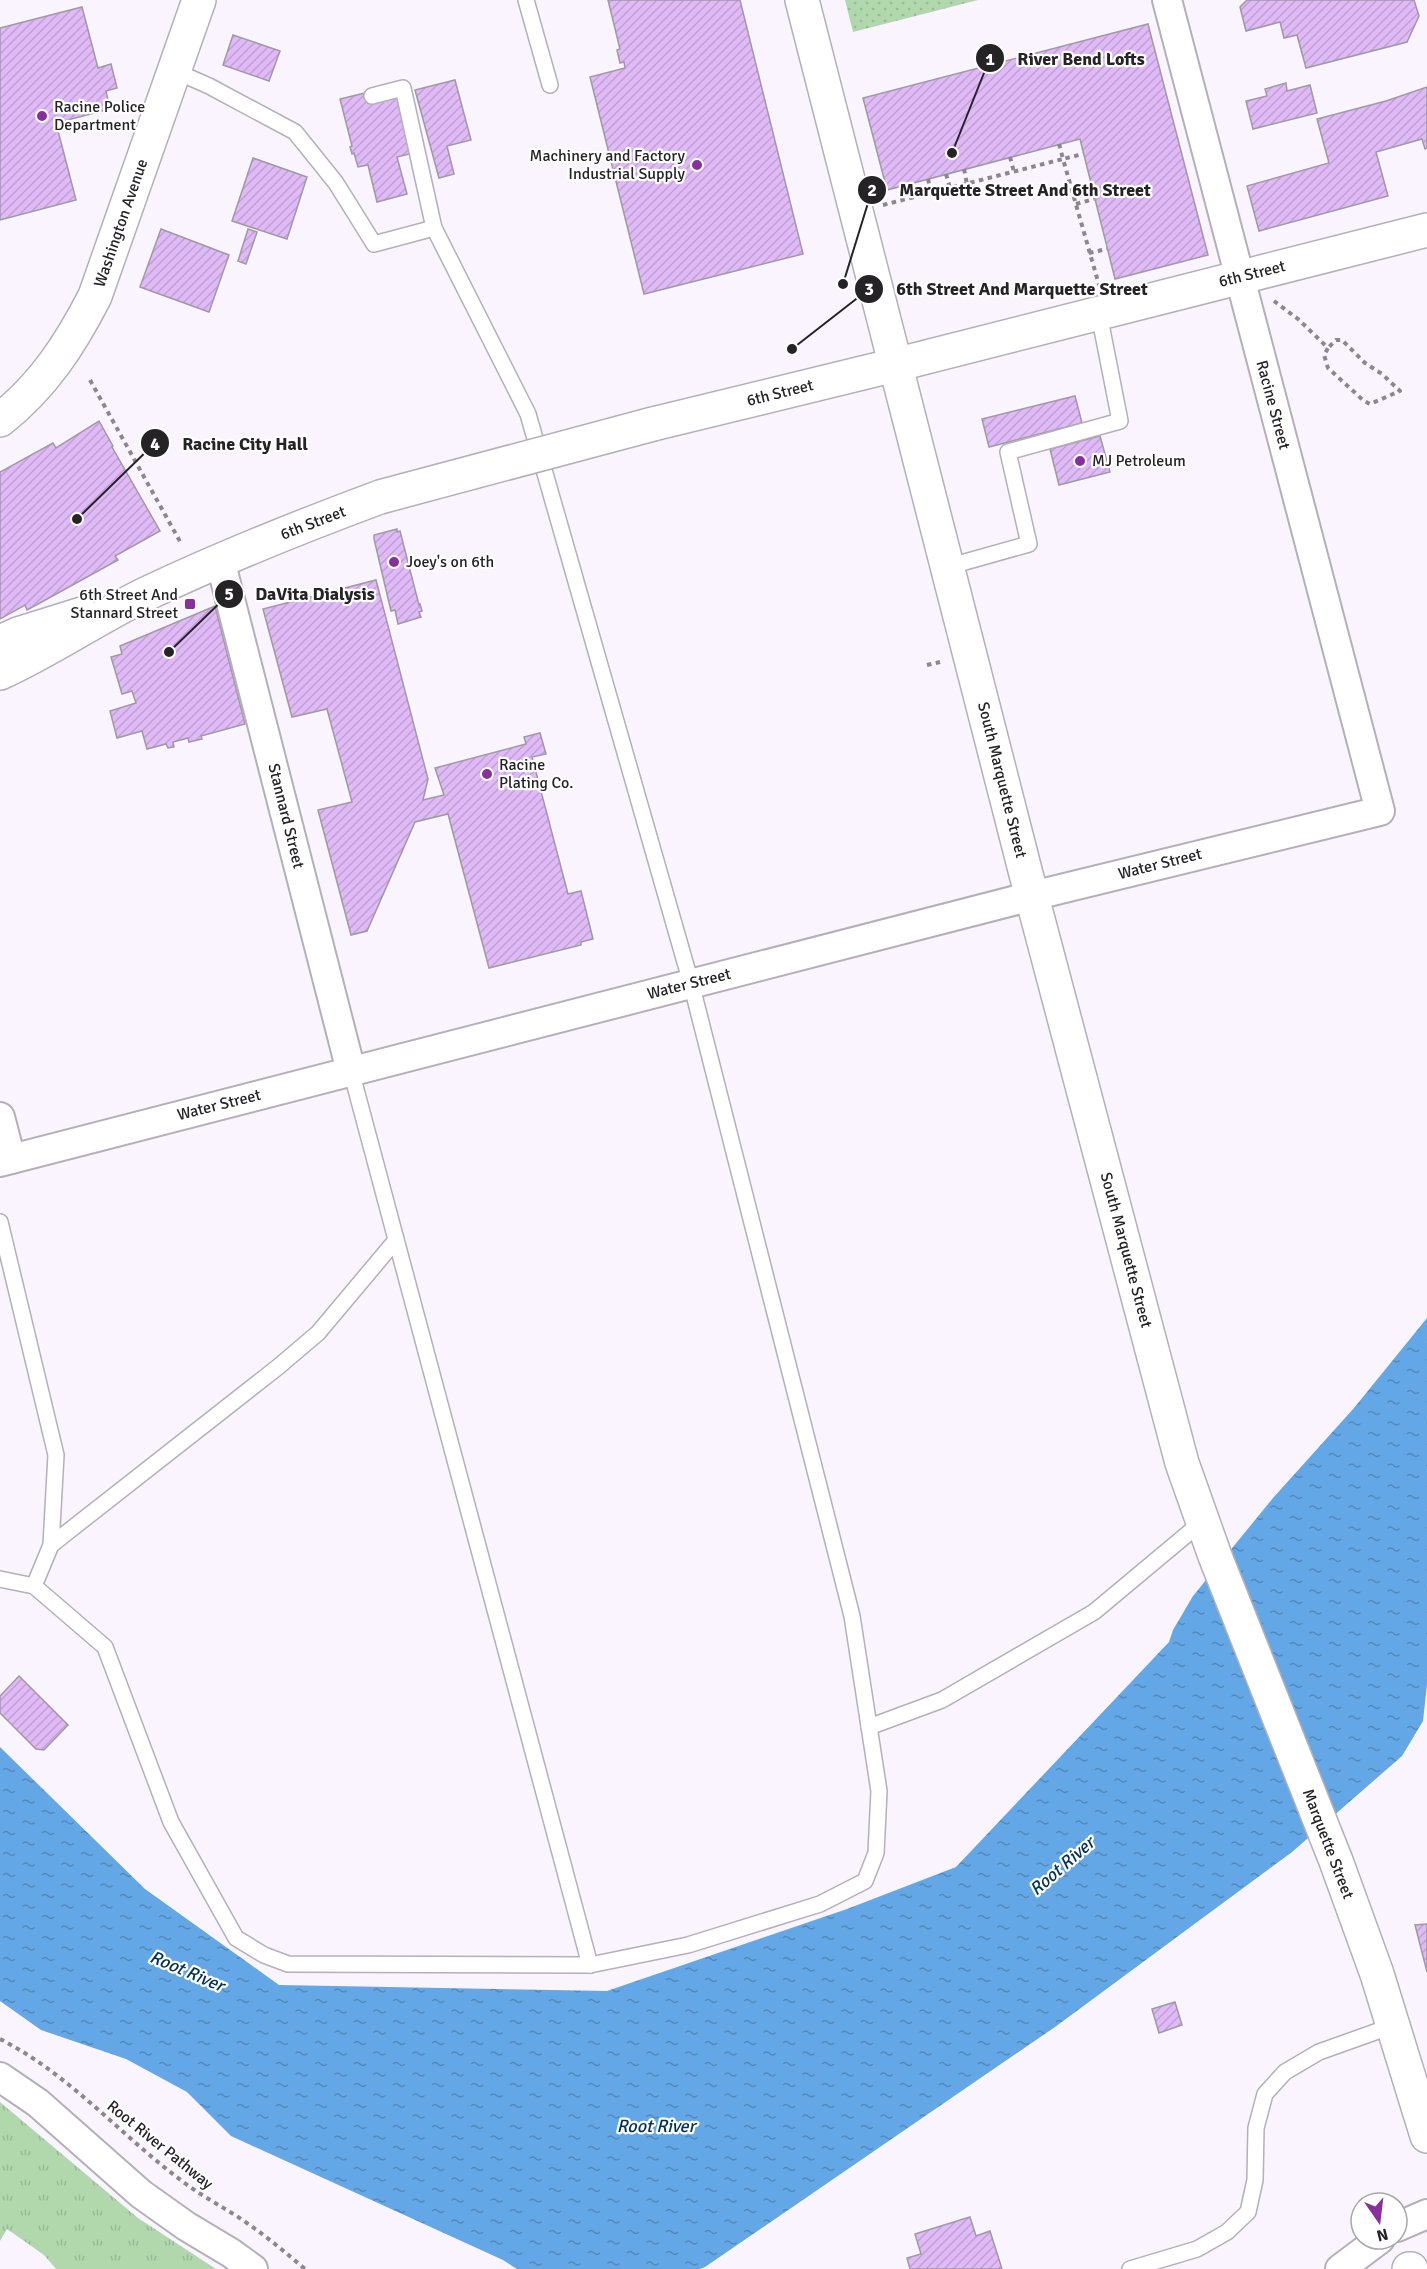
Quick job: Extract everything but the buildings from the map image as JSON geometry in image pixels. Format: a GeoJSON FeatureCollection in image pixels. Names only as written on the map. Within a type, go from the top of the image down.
{"type":"FeatureCollection","features":[{"type":"Feature","properties":{"kind":"street","name":"Washington Avenue"},"geometry":{"type":"LineString","coordinates":[[0,420],[30,395],[46,377],[72,339],[95,296],[199,0]]}},
{"type":"Feature","properties":{"kind":"street","name":"South Marquette Street"},"geometry":{"type":"LineString","coordinates":[[802,0],[1032,896],[1182,1463],[1215,1556]]}},
{"type":"Feature","properties":{"kind":"street","name":"Racine Street"},"geometry":{"type":"LineString","coordinates":[[1167,0],[1380,811]]}},
{"type":"Feature","properties":{"kind":"street","name":"6th Street"},"geometry":{"type":"LineString","coordinates":[[0,673],[146,594],[220,560],[380,497],[653,424],[1427,230]]}},
{"type":"Feature","properties":{"kind":"street","name":"Stannard Street"},"geometry":{"type":"LineString","coordinates":[[220,560],[351,1071]]}},
{"type":"Feature","properties":{"kind":"street","name":"6th Street"},"geometry":{"type":"LineString","coordinates":[[0,642],[18,634],[146,594]]}},
{"type":"Feature","properties":{"kind":"street","name":"Water Street"},"geometry":{"type":"LineString","coordinates":[[5,1160],[1032,896],[1380,811]]}},
{"type":"Feature","properties":{"kind":"street"},"geometry":{"type":"LineString","coordinates":[[0,1117],[5,1160]]}},
{"type":"Feature","properties":{"kind":"street","name":"Marquette Street"},"geometry":{"type":"LineString","coordinates":[[1215,1556],[1336,1861],[1377,1974],[1427,2136]]}},
{"type":"Feature","properties":{"kind":"street"},"geometry":{"type":"LineString","coordinates":[[0,2077],[38,2103],[141,2194],[253,2269]]}},
{"type":"Feature","properties":{"kind":"street"},"geometry":{"type":"LineString","coordinates":[[1409,2222],[1427,2214]]}},
{"type":"Feature","properties":{"kind":"street"},"geometry":{"type":"LineString","coordinates":[[1340,2269],[1364,2251]]}},
{"type":"Feature","properties":{"kind":"lane"},"geometry":{"type":"LineString","coordinates":[[526,0],[550,85]]}},
{"type":"Feature","properties":{"kind":"lane"},"geometry":{"type":"LineString","coordinates":[[175,70],[294,132],[336,183],[374,244],[434,228]]}},
{"type":"Feature","properties":{"kind":"lane"},"geometry":{"type":"LineString","coordinates":[[0,1579],[34,1586],[105,1647],[171,1822],[236,1938],[264,1955],[288,1964],[590,1965],[688,1945],[820,1904],[865,1881],[876,1853],[879,1791],[852,1616],[691,983],[528,414],[434,228],[403,88],[372,96]]}},
{"type":"Feature","properties":{"kind":"lane"},"geometry":{"type":"LineString","coordinates":[[947,567],[1029,544],[1008,452],[1120,421],[1103,313]]}},
{"type":"Feature","properties":{"kind":"lane"},"geometry":{"type":"LineString","coordinates":[[351,1071],[590,1965]]}},
{"type":"Feature","properties":{"kind":"lane"},"geometry":{"type":"LineString","coordinates":[[0,1222],[56,1455],[51,1545],[34,1586]]}},
{"type":"Feature","properties":{"kind":"lane"},"geometry":{"type":"LineString","coordinates":[[51,1545],[318,1333],[396,1240]]}},
{"type":"Feature","properties":{"kind":"lane"},"geometry":{"type":"LineString","coordinates":[[869,1727],[942,1701],[1094,1612],[1203,1521]]}},
{"type":"Feature","properties":{"kind":"lane"},"geometry":{"type":"LineString","coordinates":[[1130,2269],[1197,2249],[1227,2232],[1248,2212],[1255,2180],[1257,2128],[1265,2094],[1285,2072],[1319,2052],[1392,2026]]}},
{"type":"Feature","properties":{"kind":"path"},"geometry":{"type":"LineString","coordinates":[[1059,144],[1089,252],[1103,313]]}},
{"type":"Feature","properties":{"kind":"path"},"geometry":{"type":"LineString","coordinates":[[856,212],[1083,154]]}},
{"type":"Feature","properties":{"kind":"path"},"geometry":{"type":"LineString","coordinates":[[1010,157],[1014,172]]}},
{"type":"Feature","properties":{"kind":"path"},"geometry":{"type":"LineString","coordinates":[[964,170],[967,184]]}},
{"type":"Feature","properties":{"kind":"path"},"geometry":{"type":"LineString","coordinates":[[946,174],[950,188]]}},
{"type":"Feature","properties":{"kind":"path"},"geometry":{"type":"LineString","coordinates":[[928,179],[931,193]]}},
{"type":"Feature","properties":{"kind":"path"},"geometry":{"type":"LineString","coordinates":[[1076,204],[1094,200]]}},
{"type":"Feature","properties":{"kind":"path"},"geometry":{"type":"LineString","coordinates":[[1089,252],[1107,249]]}},
{"type":"Feature","properties":{"kind":"path"},"geometry":{"type":"LineString","coordinates":[[1239,278],[1298,319],[1328,348]]}},
{"type":"Feature","properties":{"kind":"path"},"geometry":{"type":"LineString","coordinates":[[1336,340],[1342,340],[1365,363],[1382,374],[1400,391],[1370,404],[1364,401],[1328,368],[1324,355],[1328,348],[1336,340]]}},
{"type":"Feature","properties":{"kind":"path"},"geometry":{"type":"LineString","coordinates":[[90,380],[183,545]]}},
{"type":"Feature","properties":{"kind":"path"},"geometry":{"type":"LineString","coordinates":[[927,665],[940,662]]}},
{"type":"Feature","properties":{"kind":"path","name":"Root River Pathway"},"geometry":{"type":"LineString","coordinates":[[0,2039],[60,2078],[139,2147],[186,2184],[243,2220],[279,2246],[305,2269]]}},
{"type":"Feature","properties":{"kind":"green space"},"geometry":{"type":"Polygon","coordinates":[[[845,0],[978,0],[853,32],[845,0]]]}},
{"type":"Feature","properties":{"kind":"green space"},"geometry":{"type":"Polygon","coordinates":[[[0,2102],[138,2218],[216,2269],[56,2269],[44,2255],[7,2229],[0,2241],[0,2102]]]}},
{"type":"Feature","properties":{"kind":"water","name":"Root River"},"geometry":{"type":"Polygon","coordinates":[[[1427,1318],[1427,1684],[1423,1721],[1402,1756],[1292,1852],[1055,2027],[705,2267],[700,2269],[517,2269],[503,2260],[231,2136],[187,2092],[126,2059],[41,2030],[0,2001],[0,1747],[145,1889],[279,1985],[607,1991],[847,1909],[956,1867],[1169,1642],[1173,1630],[1193,1596],[1273,1498],[1354,1408],[1427,1318]]]}},
{"type":"Feature","properties":{"kind":"place","name":"Racine Police Department"},"geometry":{"type":"Point","coordinates":[42,116]}},
{"type":"Feature","properties":{"kind":"place","name":"River Bend Lofts"},"geometry":{"type":"Point","coordinates":[952,153]}},
{"type":"Feature","properties":{"kind":"place","name":"Machinery and Factory Industrial Supply"},"geometry":{"type":"Point","coordinates":[697,165]}},
{"type":"Feature","properties":{"kind":"place","name":"Marquette Street And 6th Street"},"geometry":{"type":"Point","coordinates":[843,284]}},
{"type":"Feature","properties":{"kind":"place","name":"6th Street And Marquette Street"},"geometry":{"type":"Point","coordinates":[792,349]}},
{"type":"Feature","properties":{"kind":"place","name":"MJ Petroleum"},"geometry":{"type":"Point","coordinates":[1080,461]}},
{"type":"Feature","properties":{"kind":"place","name":"Racine City Hall"},"geometry":{"type":"Point","coordinates":[77,519]}},
{"type":"Feature","properties":{"kind":"place","name":"Joey's on 6th"},"geometry":{"type":"Point","coordinates":[394,562]}},
{"type":"Feature","properties":{"kind":"place","name":"6th Street And Stannard Street"},"geometry":{"type":"Point","coordinates":[190,604]}},
{"type":"Feature","properties":{"kind":"place","name":"DaVita Dialysis"},"geometry":{"type":"Point","coordinates":[169,652]}},
{"type":"Feature","properties":{"kind":"place","name":"Racine Plating Co."},"geometry":{"type":"Point","coordinates":[487,774]}}]}
